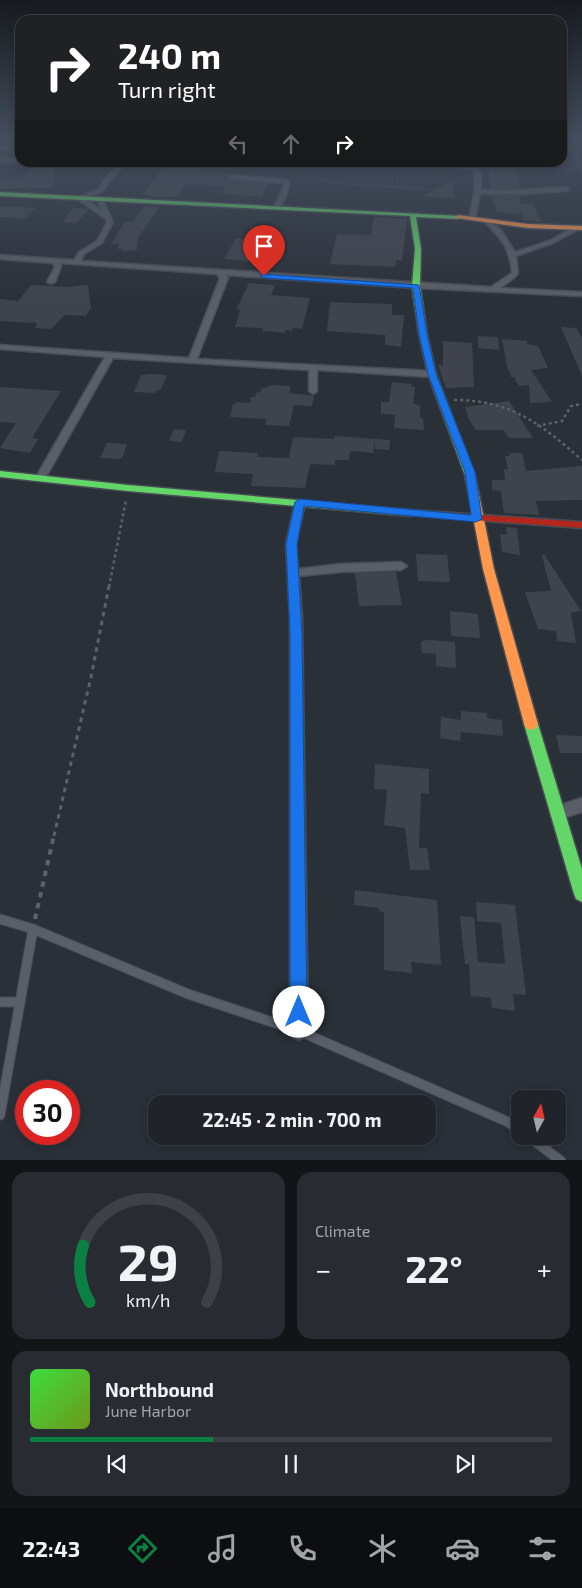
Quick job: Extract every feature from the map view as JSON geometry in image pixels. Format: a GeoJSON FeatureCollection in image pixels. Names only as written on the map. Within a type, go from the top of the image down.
{"type":"FeatureCollection","features":[{"type":"Feature","properties":{"kind":"street"},"geometry":{"type":"LineString","coordinates":[[79,198],[92,193]]}},
{"type":"Feature","properties":{"kind":"street"},"geometry":{"type":"LineString","coordinates":[[277,207],[284,193]]}},
{"type":"Feature","properties":{"kind":"street"},"geometry":{"type":"LineString","coordinates":[[472,218],[478,193]]}},
{"type":"Feature","properties":{"kind":"street"},"geometry":{"type":"LineString","coordinates":[[0,194],[472,218],[533,226],[579,228]]}},
{"type":"Feature","properties":{"kind":"street"},"geometry":{"type":"LineString","coordinates":[[79,198],[108,218]]}},
{"type":"Feature","properties":{"kind":"street"},"geometry":{"type":"LineString","coordinates":[[76,263],[80,253],[100,242],[110,222],[100,199]]}},
{"type":"Feature","properties":{"kind":"street"},"geometry":{"type":"LineString","coordinates":[[413,216],[418,249],[416,286],[423,334],[432,374],[470,472],[476,519],[506,640],[582,894]]}},
{"type":"Feature","properties":{"kind":"street"},"geometry":{"type":"LineString","coordinates":[[486,220],[499,231],[513,255],[515,273],[492,290]]}},
{"type":"Feature","properties":{"kind":"street"},"geometry":{"type":"LineString","coordinates":[[513,255],[552,242],[579,228]]}},
{"type":"Feature","properties":{"kind":"street"},"geometry":{"type":"LineString","coordinates":[[0,258],[416,286],[582,294]]}},
{"type":"Feature","properties":{"kind":"street"},"geometry":{"type":"LineString","coordinates":[[51,282],[58,267],[56,261]]}},
{"type":"Feature","properties":{"kind":"street"},"geometry":{"type":"LineString","coordinates":[[192,361],[224,278],[219,272]]}},
{"type":"Feature","properties":{"kind":"street"},"geometry":{"type":"LineString","coordinates":[[0,347],[110,356],[432,374]]}},
{"type":"Feature","properties":{"kind":"street"},"geometry":{"type":"LineString","coordinates":[[41,478],[110,356]]}},
{"type":"Feature","properties":{"kind":"street"},"geometry":{"type":"LineString","coordinates":[[313,368],[313,391]]}},
{"type":"Feature","properties":{"kind":"street"},"geometry":{"type":"LineString","coordinates":[[0,474],[128,488],[476,519],[582,525]]}},
{"type":"Feature","properties":{"kind":"street"},"geometry":{"type":"LineString","coordinates":[[299,1032],[296,636],[292,544],[300,502]]}},
{"type":"Feature","properties":{"kind":"street"},"geometry":{"type":"LineString","coordinates":[[292,573],[340,568],[401,566]]}},
{"type":"Feature","properties":{"kind":"street"},"geometry":{"type":"LineString","coordinates":[[559,812],[582,805]]}},
{"type":"Feature","properties":{"kind":"lane"},"geometry":{"type":"LineString","coordinates":[[0,919],[33,930],[188,994],[299,1032],[511,1124]]}},
{"type":"Feature","properties":{"kind":"lane"},"geometry":{"type":"LineString","coordinates":[[0,1115],[33,930]]}},
{"type":"Feature","properties":{"kind":"lane"},"geometry":{"type":"LineString","coordinates":[[0,1002],[20,1002]]}},
{"type":"Feature","properties":{"kind":"lane"},"geometry":{"type":"LineString","coordinates":[[540,1145],[561,1160]]}},
{"type":"Feature","properties":{"kind":"path"},"geometry":{"type":"LineString","coordinates":[[443,399],[494,403],[505,407],[537,426],[582,460]]}},
{"type":"Feature","properties":{"kind":"path"},"geometry":{"type":"LineString","coordinates":[[537,426],[562,421],[571,406],[582,404]]}},
{"type":"Feature","properties":{"kind":"path"},"geometry":{"type":"LineString","coordinates":[[33,930],[91,677],[128,488]]}},
{"type":"Feature","properties":{"kind":"building"},"geometry":{"type":"Polygon","coordinates":[[[144,193],[180,193],[178,197],[150,197],[151,195],[143,195],[144,193]]]}},
{"type":"Feature","properties":{"kind":"building"},"geometry":{"type":"Polygon","coordinates":[[[222,193],[264,193],[262,197],[222,193]]]}},
{"type":"Feature","properties":{"kind":"building"},"geometry":{"type":"Polygon","coordinates":[[[429,193],[454,193],[454,198],[423,196],[429,193]]]}},
{"type":"Feature","properties":{"kind":"building"},"geometry":{"type":"Polygon","coordinates":[[[491,196],[519,196],[520,204],[534,204],[541,222],[523,220],[520,210],[520,214],[497,212],[491,196]]]}},
{"type":"Feature","properties":{"kind":"building"},"geometry":{"type":"Polygon","coordinates":[[[0,206],[35,208],[24,219],[0,217],[0,206]]]}},
{"type":"Feature","properties":{"kind":"building"},"geometry":{"type":"Polygon","coordinates":[[[144,206],[159,207],[138,238],[137,250],[122,251],[122,249],[118,249],[119,244],[111,244],[125,222],[132,222],[144,206]]]}},
{"type":"Feature","properties":{"kind":"building"},"geometry":{"type":"Polygon","coordinates":[[[73,208],[88,209],[77,223],[62,222],[73,208]]]}},
{"type":"Feature","properties":{"kind":"building"},"geometry":{"type":"Polygon","coordinates":[[[374,217],[407,219],[402,261],[396,260],[395,267],[330,264],[337,234],[371,235],[374,217]]]}},
{"type":"Feature","properties":{"kind":"building"},"geometry":{"type":"Polygon","coordinates":[[[236,238],[259,241],[248,261],[224,259],[236,238]]]}},
{"type":"Feature","properties":{"kind":"building"},"geometry":{"type":"Polygon","coordinates":[[[249,283],[275,285],[271,295],[310,298],[302,329],[293,328],[292,331],[285,330],[285,333],[262,331],[263,328],[235,327],[240,310],[236,310],[249,283]]]}},
{"type":"Feature","properties":{"kind":"building"},"geometry":{"type":"Polygon","coordinates":[[[31,285],[68,287],[88,285],[91,308],[86,316],[64,315],[52,329],[35,328],[36,323],[0,321],[0,299],[18,301],[31,285]]]}},
{"type":"Feature","properties":{"kind":"building"},"geometry":{"type":"Polygon","coordinates":[[[330,302],[392,304],[392,315],[404,315],[401,347],[385,345],[385,335],[327,331],[330,302]]]}},
{"type":"Feature","properties":{"kind":"building"},"geometry":{"type":"Polygon","coordinates":[[[561,327],[576,328],[582,338],[582,376],[561,327]]]}},
{"type":"Feature","properties":{"kind":"building"},"geometry":{"type":"Polygon","coordinates":[[[478,336],[498,337],[499,350],[478,348],[478,336]]]}},
{"type":"Feature","properties":{"kind":"building"},"geometry":{"type":"Polygon","coordinates":[[[502,339],[527,341],[527,344],[538,346],[548,368],[531,370],[552,402],[530,403],[529,385],[519,386],[514,377],[511,377],[510,371],[508,371],[502,339]]]}},
{"type":"Feature","properties":{"kind":"building"},"geometry":{"type":"Polygon","coordinates":[[[443,341],[472,343],[474,387],[446,388],[438,365],[443,365],[443,341]]]}},
{"type":"Feature","properties":{"kind":"building"},"geometry":{"type":"Polygon","coordinates":[[[141,375],[167,375],[162,387],[156,393],[134,392],[141,375]]]}},
{"type":"Feature","properties":{"kind":"building"},"geometry":{"type":"Polygon","coordinates":[[[392,382],[412,384],[411,387],[415,387],[413,403],[420,406],[420,418],[423,418],[424,430],[394,428],[395,415],[381,414],[381,402],[389,402],[392,382]]]}},
{"type":"Feature","properties":{"kind":"building"},"geometry":{"type":"Polygon","coordinates":[[[273,385],[291,386],[289,393],[314,396],[312,406],[294,405],[289,426],[265,425],[267,419],[230,417],[233,404],[237,402],[250,403],[251,397],[255,397],[256,392],[260,393],[261,389],[273,385]]]}},
{"type":"Feature","properties":{"kind":"building"},"geometry":{"type":"Polygon","coordinates":[[[0,387],[61,391],[32,438],[38,439],[30,453],[0,448],[16,423],[0,422],[0,387]]]}},
{"type":"Feature","properties":{"kind":"building"},"geometry":{"type":"Polygon","coordinates":[[[509,401],[533,438],[509,438],[503,430],[476,430],[469,420],[465,407],[509,401]]]}},
{"type":"Feature","properties":{"kind":"building"},"geometry":{"type":"Polygon","coordinates":[[[174,429],[186,430],[182,442],[169,441],[174,429]]]}},
{"type":"Feature","properties":{"kind":"building"},"geometry":{"type":"Polygon","coordinates":[[[335,436],[390,440],[389,450],[375,449],[375,440],[373,453],[350,451],[349,460],[335,460],[335,465],[310,464],[305,488],[251,486],[253,474],[215,472],[219,451],[258,453],[257,457],[289,458],[293,437],[334,439],[335,436]]]}},
{"type":"Feature","properties":{"kind":"building"},"geometry":{"type":"Polygon","coordinates":[[[107,443],[127,444],[120,459],[100,458],[107,443]]]}},
{"type":"Feature","properties":{"kind":"building"},"geometry":{"type":"Polygon","coordinates":[[[509,453],[522,453],[526,471],[582,466],[582,500],[536,501],[539,515],[504,513],[501,491],[492,490],[492,480],[505,480],[504,469],[508,469],[505,456],[510,456],[509,453]]]}},
{"type":"Feature","properties":{"kind":"building"},"geometry":{"type":"Polygon","coordinates":[[[506,527],[517,528],[520,555],[502,552],[500,534],[507,535],[506,527]]]}},
{"type":"Feature","properties":{"kind":"building"},"geometry":{"type":"Polygon","coordinates":[[[416,554],[447,555],[450,582],[418,581],[416,554]]]}},
{"type":"Feature","properties":{"kind":"building"},"geometry":{"type":"Polygon","coordinates":[[[544,554],[581,611],[571,613],[576,643],[557,641],[556,631],[538,629],[525,592],[551,591],[542,555],[544,554]]]}},
{"type":"Feature","properties":{"kind":"building"},"geometry":{"type":"Polygon","coordinates":[[[396,572],[402,605],[359,606],[355,573],[396,572]]]}},
{"type":"Feature","properties":{"kind":"building"},"geometry":{"type":"Polygon","coordinates":[[[450,611],[478,614],[480,638],[451,636],[450,611]]]}},
{"type":"Feature","properties":{"kind":"building"},"geometry":{"type":"Polygon","coordinates":[[[421,641],[455,642],[456,668],[436,666],[436,654],[422,653],[421,641]]]}},
{"type":"Feature","properties":{"kind":"building"},"geometry":{"type":"Polygon","coordinates":[[[461,711],[487,713],[487,718],[502,720],[503,736],[461,732],[460,741],[440,738],[441,717],[461,720],[461,711]]]}},
{"type":"Feature","properties":{"kind":"building"},"geometry":{"type":"Polygon","coordinates":[[[556,735],[582,736],[582,753],[560,753],[556,735]]]}},
{"type":"Feature","properties":{"kind":"building"},"geometry":{"type":"Polygon","coordinates":[[[375,764],[429,769],[429,794],[421,793],[419,848],[427,848],[430,870],[410,870],[405,828],[384,825],[387,790],[374,789],[375,764]]]}},
{"type":"Feature","properties":{"kind":"building"},"geometry":{"type":"Polygon","coordinates":[[[355,890],[437,900],[441,965],[411,962],[412,973],[384,970],[384,912],[379,911],[379,908],[354,905],[355,890]]]}},
{"type":"Feature","properties":{"kind":"building"},"geometry":{"type":"Polygon","coordinates":[[[476,902],[515,905],[526,995],[513,994],[515,1011],[492,1008],[491,998],[471,996],[469,964],[465,964],[460,916],[474,917],[478,962],[505,964],[501,923],[477,921],[476,902]]]}},
{"type":"Feature","properties":{"kind":"traffic: fast"},"geometry":{"type":"LineString","coordinates":[[0,194],[458,217]]}},
{"type":"Feature","properties":{"kind":"traffic: fast"},"geometry":{"type":"LineString","coordinates":[[413,216],[418,249],[416,286],[423,334],[432,374],[470,475]]}},
{"type":"Feature","properties":{"kind":"traffic: fast"},"geometry":{"type":"LineString","coordinates":[[0,474],[128,488],[410,513]]}},
{"type":"Feature","properties":{"kind":"traffic: fast"},"geometry":{"type":"LineString","coordinates":[[531,724],[582,894]]}},
{"type":"Feature","properties":{"kind":"traffic: slow"},"geometry":{"type":"LineString","coordinates":[[458,217],[528,226],[582,228]]}},
{"type":"Feature","properties":{"kind":"traffic: slow"},"geometry":{"type":"LineString","coordinates":[[470,475],[489,569],[531,724]]}},
{"type":"Feature","properties":{"kind":"traffic: jam"},"geometry":{"type":"LineString","coordinates":[[410,513],[582,525]]}},
{"type":"Feature","properties":{"kind":"route"},"geometry":{"type":"LineString","coordinates":[[264,276],[416,286],[423,334],[432,374],[470,472],[476,519],[300,502],[292,544],[292,573],[296,618],[299,1012]]}}]}
